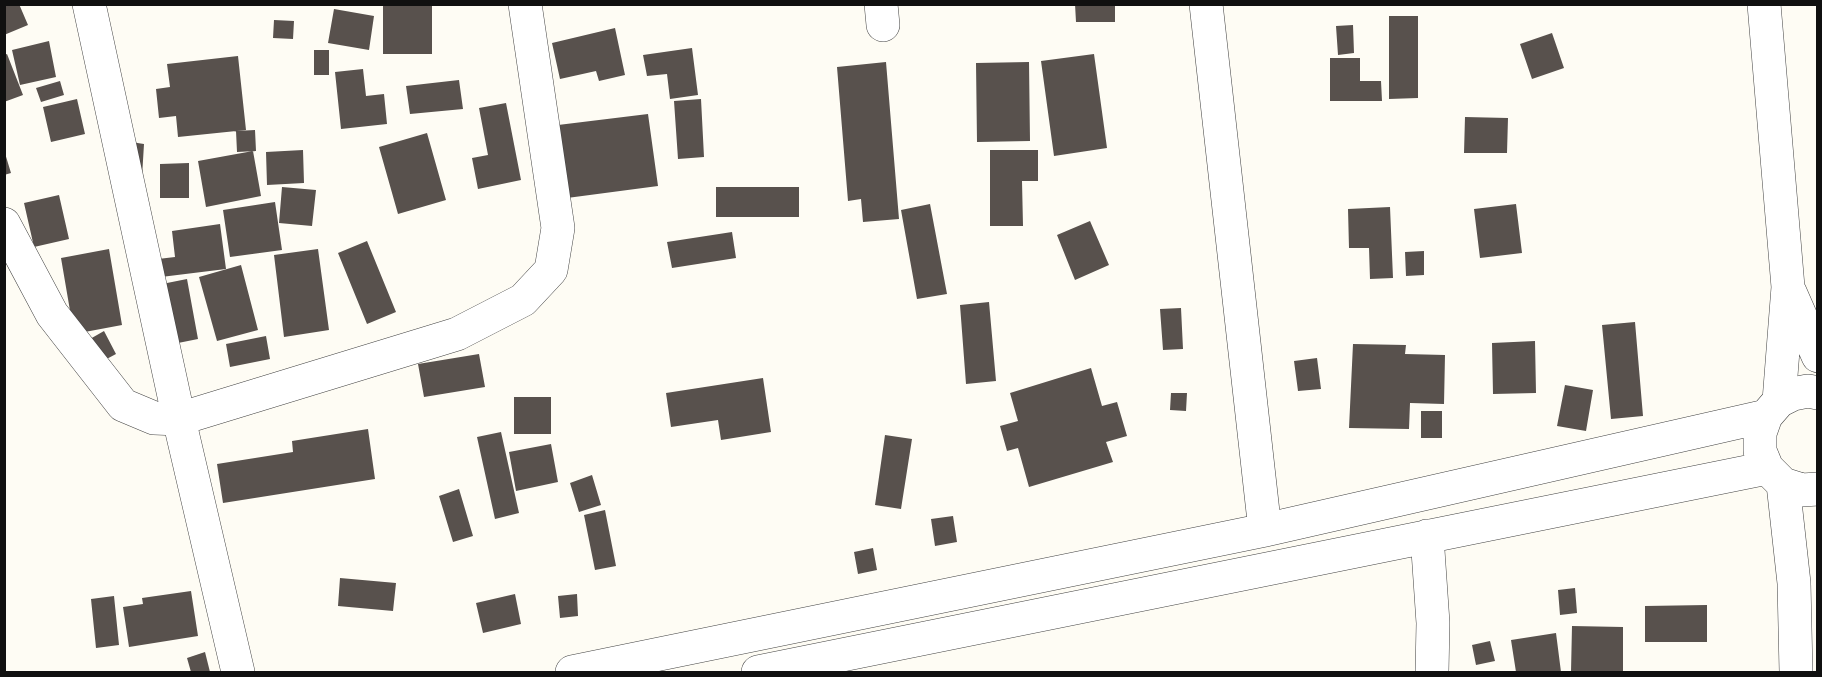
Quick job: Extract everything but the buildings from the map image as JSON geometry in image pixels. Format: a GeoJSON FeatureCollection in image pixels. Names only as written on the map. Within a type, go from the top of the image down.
{"type":"FeatureCollection","features":[{"type":"Feature","properties":{"kind":"street"},"geometry":{"type":"LineString","coordinates":[[89,4],[179,419],[238,672]]}},
{"type":"Feature","properties":{"kind":"street"},"geometry":{"type":"LineString","coordinates":[[4,224],[52,314],[123,405],[154,418],[179,419],[457,334],[523,300],[551,270],[558,228],[525,4]]}},
{"type":"Feature","properties":{"kind":"street"},"geometry":{"type":"LineString","coordinates":[[1206,4],[1265,530]]}},
{"type":"Feature","properties":{"kind":"street"},"geometry":{"type":"LineString","coordinates":[[1764,4],[1788,288],[1772,408],[1760,433],[1760,451],[1775,476],[1794,583],[1796,672]]}},
{"type":"Feature","properties":{"kind":"street"},"geometry":{"type":"LineString","coordinates":[[1788,288],[1818,356]]}},
{"type":"Feature","properties":{"kind":"street"},"geometry":{"type":"LineString","coordinates":[[572,672],[1265,530],[1772,408],[1793,394],[1808,391],[1818,393]]}},
{"type":"Feature","properties":{"kind":"street"},"geometry":{"type":"LineString","coordinates":[[758,672],[1427,536],[1775,476],[1802,490],[1818,489]]}},
{"type":"Feature","properties":{"kind":"street"},"geometry":{"type":"LineString","coordinates":[[1427,536],[1433,623],[1432,672]]}}]}
